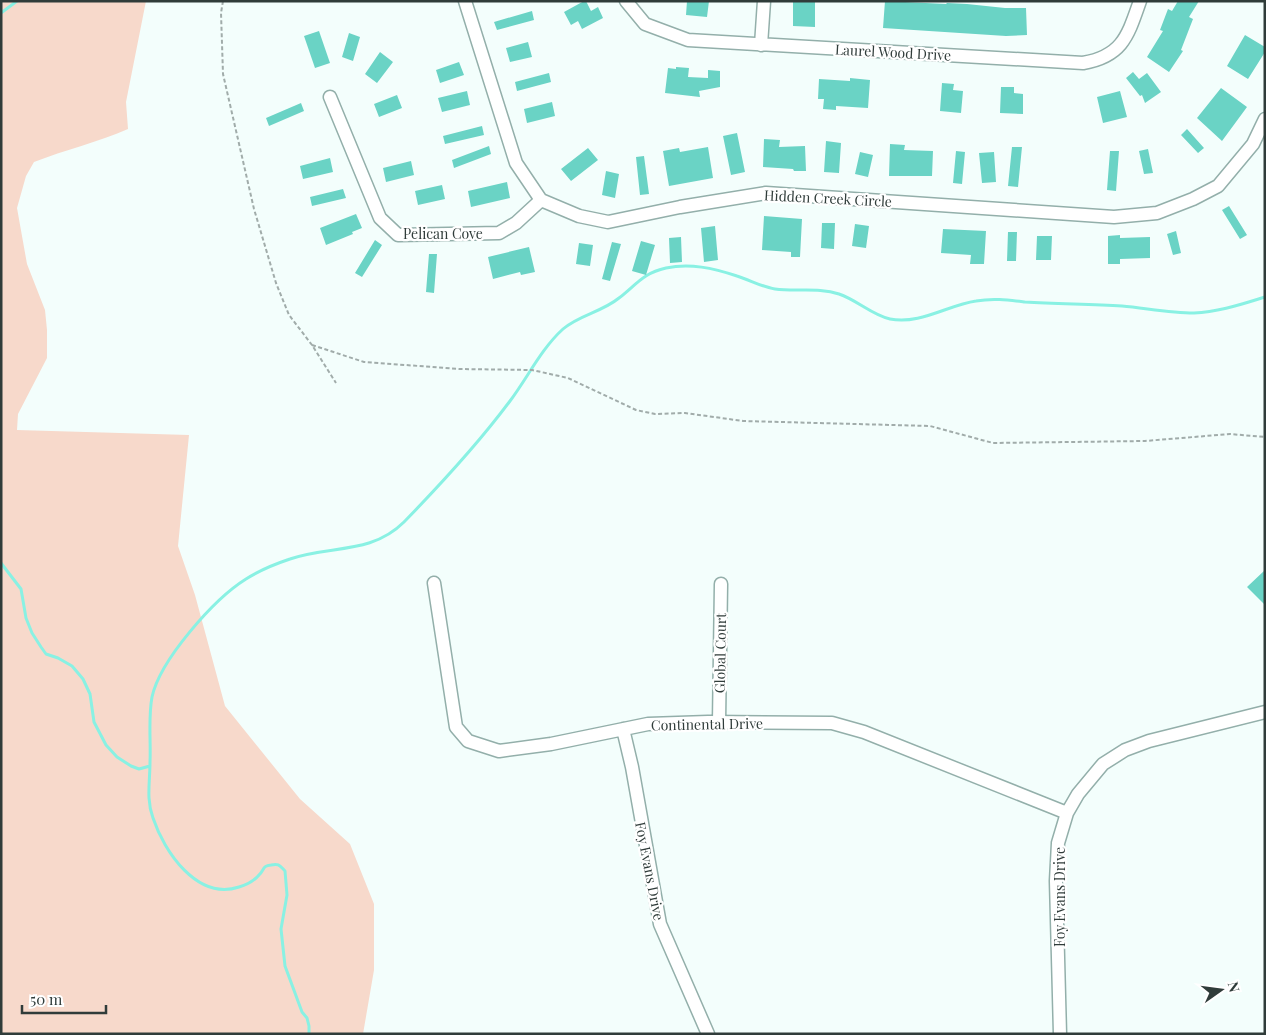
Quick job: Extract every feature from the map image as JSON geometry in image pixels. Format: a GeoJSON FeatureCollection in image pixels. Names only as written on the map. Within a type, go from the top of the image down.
{"type":"FeatureCollection","features":[{"type":"Feature","properties":{"kind":"street"},"geometry":{"type":"LineString","coordinates":[[465,1],[516,163],[541,200]]}},
{"type":"Feature","properties":{"kind":"street","name":"Laurel Wood Drive"},"geometry":{"type":"LineString","coordinates":[[626,1],[645,24],[688,40],[1083,63],[1099,60],[1121,45],[1130,30],[1140,1]]}},
{"type":"Feature","properties":{"kind":"street"},"geometry":{"type":"LineString","coordinates":[[761,45],[764,1]]}},
{"type":"Feature","properties":{"kind":"street","name":"Pelican Cove"},"geometry":{"type":"LineString","coordinates":[[330,96],[380,218],[398,235],[499,232],[516,223],[541,200]]}},
{"type":"Feature","properties":{"kind":"street","name":"Hidden Creek Circle"},"geometry":{"type":"LineString","coordinates":[[541,200],[579,216],[608,222],[680,207],[766,193],[1114,217],[1134,216],[1157,213],[1174,207],[1218,186],[1253,144],[1265,119]]}},
{"type":"Feature","properties":{"kind":"street","name":"Continental Drive"},"geometry":{"type":"LineString","coordinates":[[434,583],[456,727],[468,741],[499,751],[551,744],[648,724],[719,722],[832,723],[864,732],[1067,813]]}},
{"type":"Feature","properties":{"kind":"street","name":"Global Court"},"geometry":{"type":"LineString","coordinates":[[719,722],[721,584]]}},
{"type":"Feature","properties":{"kind":"street","name":"Foy Evans Drive"},"geometry":{"type":"LineString","coordinates":[[1060,1034],[1056,881],[1058,843],[1067,813],[1078,794],[1103,764],[1125,750],[1149,741],[1265,712]]}},
{"type":"Feature","properties":{"kind":"street","name":"Foy Evans Drive"},"geometry":{"type":"LineString","coordinates":[[623,729],[632,767],[660,924],[708,1034]]}},
{"type":"Feature","properties":{"kind":"path"},"geometry":{"type":"LineString","coordinates":[[223,1],[223,74],[254,209],[276,283],[289,315],[312,345],[336,383]]}},
{"type":"Feature","properties":{"kind":"path"},"geometry":{"type":"LineString","coordinates":[[312,345],[364,362],[460,369],[532,370],[568,378],[636,410],[655,414],[685,413],[743,421],[930,426],[994,443],[1145,441],[1230,434],[1265,437]]}},
{"type":"Feature","properties":{"kind":"shaded area"},"geometry":{"type":"Polygon","coordinates":[[[1,1],[146,1],[126,102],[128,129],[34,162],[26,176],[17,208],[27,264],[45,310],[47,358],[18,414],[17,430],[189,435],[178,546],[195,595],[225,706],[300,799],[350,844],[374,904],[374,970],[363,1034],[1,1034],[1,1]]]}},
{"type":"Feature","properties":{"kind":"building"},"geometry":{"type":"Polygon","coordinates":[[[586,1],[591,11],[598,7],[603,18],[582,29],[578,21],[571,25],[564,12],[586,1]]]}},
{"type":"Feature","properties":{"kind":"building"},"geometry":{"type":"Polygon","coordinates":[[[687,1],[709,1],[707,17],[686,15],[687,1]]]}},
{"type":"Feature","properties":{"kind":"building"},"geometry":{"type":"Polygon","coordinates":[[[885,1],[1026,8],[1027,35],[1006,36],[883,28],[885,1]]]}},
{"type":"Feature","properties":{"kind":"building"},"geometry":{"type":"Polygon","coordinates":[[[1178,1],[1199,1],[1189,17],[1193,19],[1181,50],[1183,51],[1169,72],[1147,57],[1163,31],[1160,30],[1168,9],[1172,11],[1178,1]]]}},
{"type":"Feature","properties":{"kind":"building"},"geometry":{"type":"Polygon","coordinates":[[[793,2],[815,2],[815,27],[793,26],[793,2]]]}},
{"type":"Feature","properties":{"kind":"building"},"geometry":{"type":"Polygon","coordinates":[[[532,11],[534,20],[497,30],[494,22],[532,11]]]}},
{"type":"Feature","properties":{"kind":"building"},"geometry":{"type":"Polygon","coordinates":[[[319,31],[330,63],[315,68],[304,36],[319,31]]]}},
{"type":"Feature","properties":{"kind":"building"},"geometry":{"type":"Polygon","coordinates":[[[349,33],[360,37],[353,61],[342,57],[349,33]]]}},
{"type":"Feature","properties":{"kind":"building"},"geometry":{"type":"Polygon","coordinates":[[[1245,35],[1265,47],[1265,52],[1248,79],[1227,66],[1245,35]]]}},
{"type":"Feature","properties":{"kind":"building"},"geometry":{"type":"Polygon","coordinates":[[[528,42],[532,57],[510,62],[506,48],[528,42]]]}},
{"type":"Feature","properties":{"kind":"building"},"geometry":{"type":"Polygon","coordinates":[[[380,52],[393,62],[377,83],[365,74],[380,52]]]}},
{"type":"Feature","properties":{"kind":"building"},"geometry":{"type":"Polygon","coordinates":[[[459,62],[464,75],[440,83],[436,70],[459,62]]]}},
{"type":"Feature","properties":{"kind":"building"},"geometry":{"type":"Polygon","coordinates":[[[676,67],[689,68],[688,77],[708,78],[708,70],[720,71],[720,87],[699,91],[700,97],[665,93],[668,68],[676,69],[676,67]]]}},
{"type":"Feature","properties":{"kind":"building"},"geometry":{"type":"Polygon","coordinates":[[[1133,72],[1139,79],[1147,73],[1161,92],[1145,103],[1142,95],[1140,96],[1126,78],[1133,72]]]}},
{"type":"Feature","properties":{"kind":"building"},"geometry":{"type":"Polygon","coordinates":[[[549,73],[551,82],[517,91],[515,82],[549,73]]]}},
{"type":"Feature","properties":{"kind":"building"},"geometry":{"type":"Polygon","coordinates":[[[850,78],[870,80],[868,108],[836,106],[836,110],[823,109],[824,99],[818,99],[819,79],[850,81],[850,78]]]}},
{"type":"Feature","properties":{"kind":"building"},"geometry":{"type":"Polygon","coordinates":[[[942,83],[954,84],[953,90],[963,91],[961,113],[940,111],[942,83]]]}},
{"type":"Feature","properties":{"kind":"building"},"geometry":{"type":"Polygon","coordinates":[[[1001,87],[1014,87],[1014,93],[1023,94],[1023,114],[1000,113],[1001,87]]]}},
{"type":"Feature","properties":{"kind":"building"},"geometry":{"type":"Polygon","coordinates":[[[1221,88],[1247,107],[1222,141],[1197,118],[1221,88]]]}},
{"type":"Feature","properties":{"kind":"building"},"geometry":{"type":"Polygon","coordinates":[[[467,91],[470,105],[442,112],[438,98],[467,91]]]}},
{"type":"Feature","properties":{"kind":"building"},"geometry":{"type":"Polygon","coordinates":[[[1120,91],[1127,117],[1103,123],[1097,97],[1120,91]]]}},
{"type":"Feature","properties":{"kind":"building"},"geometry":{"type":"Polygon","coordinates":[[[397,95],[402,108],[379,117],[374,104],[397,95]]]}},
{"type":"Feature","properties":{"kind":"building"},"geometry":{"type":"Polygon","coordinates":[[[552,102],[555,116],[527,123],[524,109],[552,102]]]}},
{"type":"Feature","properties":{"kind":"building"},"geometry":{"type":"Polygon","coordinates":[[[301,103],[304,111],[269,126],[266,118],[301,103]]]}},
{"type":"Feature","properties":{"kind":"building"},"geometry":{"type":"Polygon","coordinates":[[[482,126],[484,135],[445,144],[443,136],[482,126]]]}},
{"type":"Feature","properties":{"kind":"building"},"geometry":{"type":"Polygon","coordinates":[[[1187,129],[1204,148],[1198,153],[1181,135],[1187,129]]]}},
{"type":"Feature","properties":{"kind":"building"},"geometry":{"type":"Polygon","coordinates":[[[737,133],[745,172],[731,175],[723,136],[737,133]]]}},
{"type":"Feature","properties":{"kind":"building"},"geometry":{"type":"Polygon","coordinates":[[[764,139],[780,140],[779,147],[805,146],[806,171],[763,167],[764,139]]]}},
{"type":"Feature","properties":{"kind":"building"},"geometry":{"type":"Polygon","coordinates":[[[826,141],[841,143],[839,173],[824,172],[826,141]]]}},
{"type":"Feature","properties":{"kind":"building"},"geometry":{"type":"Polygon","coordinates":[[[890,144],[905,145],[904,150],[933,151],[932,176],[889,176],[890,144]]]}},
{"type":"Feature","properties":{"kind":"building"},"geometry":{"type":"Polygon","coordinates":[[[489,146],[491,154],[454,168],[452,160],[489,146]]]}},
{"type":"Feature","properties":{"kind":"building"},"geometry":{"type":"Polygon","coordinates":[[[708,147],[713,178],[669,186],[663,151],[679,148],[680,152],[708,147]]]}},
{"type":"Feature","properties":{"kind":"building"},"geometry":{"type":"Polygon","coordinates":[[[1012,147],[1022,147],[1018,187],[1008,186],[1012,147]]]}},
{"type":"Feature","properties":{"kind":"building"},"geometry":{"type":"Polygon","coordinates":[[[588,148],[598,160],[571,181],[561,169],[588,148]]]}},
{"type":"Feature","properties":{"kind":"building"},"geometry":{"type":"Polygon","coordinates":[[[1148,149],[1153,173],[1144,174],[1139,151],[1148,149]]]}},
{"type":"Feature","properties":{"kind":"building"},"geometry":{"type":"Polygon","coordinates":[[[956,151],[965,152],[962,184],[953,183],[956,151]]]}},
{"type":"Feature","properties":{"kind":"building"},"geometry":{"type":"Polygon","coordinates":[[[1110,151],[1119,151],[1116,191],[1107,190],[1110,151]]]}},
{"type":"Feature","properties":{"kind":"building"},"geometry":{"type":"Polygon","coordinates":[[[860,152],[873,155],[868,177],[855,174],[860,152]]]}},
{"type":"Feature","properties":{"kind":"building"},"geometry":{"type":"Polygon","coordinates":[[[994,152],[996,182],[982,183],[979,153],[994,152]]]}},
{"type":"Feature","properties":{"kind":"building"},"geometry":{"type":"Polygon","coordinates":[[[644,156],[649,194],[640,195],[636,157],[644,156]]]}},
{"type":"Feature","properties":{"kind":"building"},"geometry":{"type":"Polygon","coordinates":[[[330,158],[333,172],[303,179],[300,166],[330,158]]]}},
{"type":"Feature","properties":{"kind":"building"},"geometry":{"type":"Polygon","coordinates":[[[411,161],[414,175],[386,182],[383,168],[411,161]]]}},
{"type":"Feature","properties":{"kind":"building"},"geometry":{"type":"Polygon","coordinates":[[[606,171],[619,174],[615,198],[602,195],[606,171]]]}},
{"type":"Feature","properties":{"kind":"building"},"geometry":{"type":"Polygon","coordinates":[[[507,182],[510,198],[471,207],[468,191],[507,182]]]}},
{"type":"Feature","properties":{"kind":"building"},"geometry":{"type":"Polygon","coordinates":[[[442,185],[445,199],[418,205],[415,191],[442,185]]]}},
{"type":"Feature","properties":{"kind":"building"},"geometry":{"type":"Polygon","coordinates":[[[343,189],[346,198],[312,206],[310,197],[343,189]]]}},
{"type":"Feature","properties":{"kind":"building"},"geometry":{"type":"Polygon","coordinates":[[[1229,206],[1247,235],[1240,239],[1222,210],[1229,206]]]}},
{"type":"Feature","properties":{"kind":"building"},"geometry":{"type":"Polygon","coordinates":[[[356,214],[362,228],[352,232],[353,234],[326,245],[320,228],[356,214]]]}},
{"type":"Feature","properties":{"kind":"building"},"geometry":{"type":"Polygon","coordinates":[[[764,216],[802,219],[800,257],[791,257],[791,252],[762,250],[764,216]]]}},
{"type":"Feature","properties":{"kind":"building"},"geometry":{"type":"Polygon","coordinates":[[[822,223],[835,223],[834,249],[821,248],[822,223]]]}},
{"type":"Feature","properties":{"kind":"building"},"geometry":{"type":"Polygon","coordinates":[[[855,224],[869,226],[866,248],[852,246],[855,224]]]}},
{"type":"Feature","properties":{"kind":"building"},"geometry":{"type":"Polygon","coordinates":[[[715,226],[718,260],[704,262],[701,228],[715,226]]]}},
{"type":"Feature","properties":{"kind":"building"},"geometry":{"type":"Polygon","coordinates":[[[943,229],[986,231],[984,264],[970,264],[971,255],[941,253],[943,229]]]}},
{"type":"Feature","properties":{"kind":"building"},"geometry":{"type":"Polygon","coordinates":[[[1176,231],[1181,253],[1173,255],[1167,234],[1176,231]]]}},
{"type":"Feature","properties":{"kind":"building"},"geometry":{"type":"Polygon","coordinates":[[[1008,232],[1017,232],[1016,261],[1007,261],[1008,232]]]}},
{"type":"Feature","properties":{"kind":"building"},"geometry":{"type":"Polygon","coordinates":[[[1120,235],[1120,238],[1150,237],[1150,258],[1120,259],[1120,264],[1108,264],[1108,236],[1120,235]]]}},
{"type":"Feature","properties":{"kind":"building"},"geometry":{"type":"Polygon","coordinates":[[[1037,236],[1052,236],[1051,260],[1036,260],[1037,236]]]}},
{"type":"Feature","properties":{"kind":"building"},"geometry":{"type":"Polygon","coordinates":[[[681,237],[682,262],[670,263],[669,238],[681,237]]]}},
{"type":"Feature","properties":{"kind":"building"},"geometry":{"type":"Polygon","coordinates":[[[375,240],[382,245],[362,277],[355,273],[375,240]]]}},
{"type":"Feature","properties":{"kind":"building"},"geometry":{"type":"Polygon","coordinates":[[[641,241],[655,245],[646,275],[632,271],[641,241]]]}},
{"type":"Feature","properties":{"kind":"building"},"geometry":{"type":"Polygon","coordinates":[[[612,242],[621,244],[610,281],[602,279],[612,242]]]}},
{"type":"Feature","properties":{"kind":"building"},"geometry":{"type":"Polygon","coordinates":[[[579,243],[593,245],[590,266],[576,264],[579,243]]]}},
{"type":"Feature","properties":{"kind":"building"},"geometry":{"type":"Polygon","coordinates":[[[529,247],[535,272],[521,275],[520,272],[493,279],[488,257],[529,247]]]}},
{"type":"Feature","properties":{"kind":"building"},"geometry":{"type":"Polygon","coordinates":[[[429,254],[437,254],[434,293],[426,292],[429,254]]]}},
{"type":"Feature","properties":{"kind":"building"},"geometry":{"type":"Polygon","coordinates":[[[1265,570],[1265,605],[1247,587],[1265,570]]]}},
{"type":"Feature","properties":{"kind":"waterway"},"geometry":{"type":"LineString","coordinates":[[1,13],[17,1]]}},
{"type":"Feature","properties":{"kind":"waterway"},"geometry":{"type":"LineString","coordinates":[[309,1034],[307,1018],[302,1012],[285,966],[281,929],[287,895],[285,871],[278,865],[268,865],[255,879],[242,886],[224,889],[209,887],[196,880],[184,870],[165,845],[158,831],[151,811],[149,790],[150,713],[152,697],[157,682],[177,649],[204,615],[233,588],[246,579],[290,559],[364,545],[378,540],[404,522],[485,433],[510,401],[541,354],[569,324],[612,303],[651,273],[666,268],[684,266],[702,267],[719,271],[775,289],[831,292],[846,297],[883,317],[901,320],[923,317],[965,303],[988,300],[1122,306],[1194,313],[1239,305],[1265,297]]}},
{"type":"Feature","properties":{"kind":"waterway"},"geometry":{"type":"LineString","coordinates":[[1,563],[21,589],[26,618],[32,633],[41,647],[46,654],[72,666],[83,679],[90,694],[94,722],[106,745],[117,757],[131,766],[139,769],[150,766]]}}]}
